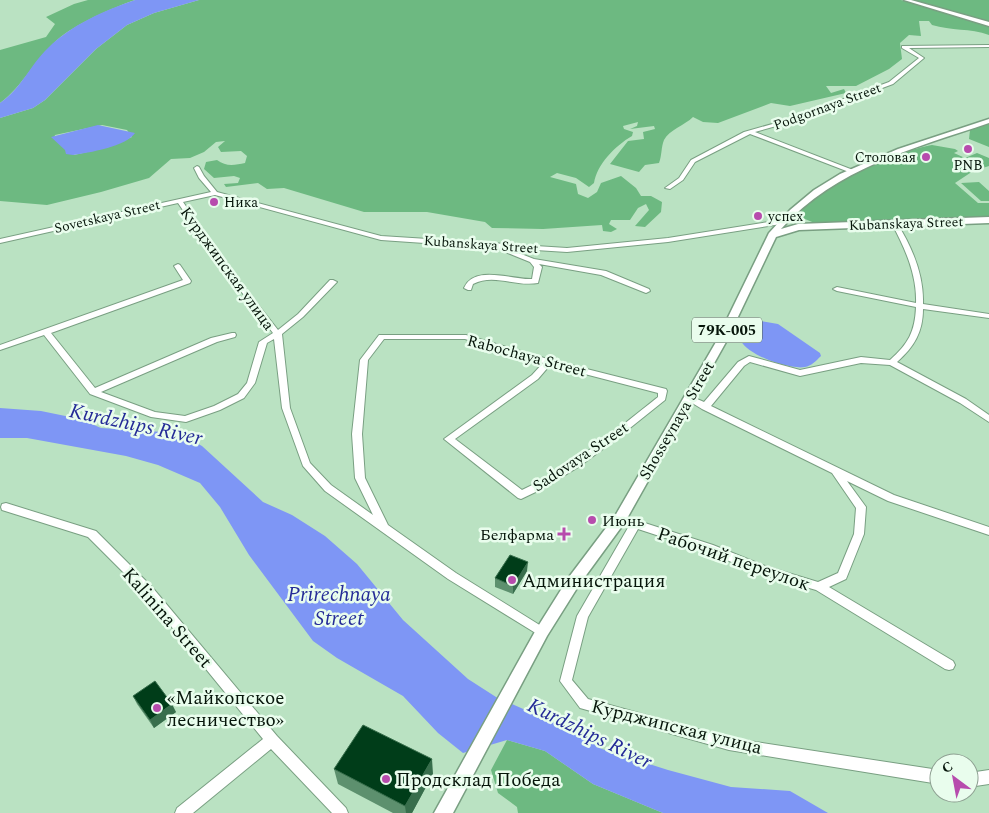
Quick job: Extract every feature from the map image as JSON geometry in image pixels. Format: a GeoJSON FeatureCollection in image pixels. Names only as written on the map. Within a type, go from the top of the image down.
{"type":"FeatureCollection","features":[{"type":"Feature","properties":{"kind":"main road"},"geometry":{"type":"LineString","coordinates":[[906,0],[989,24]]}},
{"type":"Feature","properties":{"kind":"main road","name":"Shosseynaya Street"},"geometry":{"type":"LineString","coordinates":[[443,813],[542,632],[574,581],[620,519],[721,342],[772,235],[781,222],[793,209],[851,171],[989,121]]}},
{"type":"Feature","properties":{"kind":"main road"},"geometry":{"type":"LineString","coordinates":[[793,209],[803,221],[823,226]]}},
{"type":"Feature","properties":{"kind":"main road","name":"Kubanskaya Street"},"geometry":{"type":"LineString","coordinates":[[823,226],[989,220]]}},
{"type":"Feature","properties":{"kind":"main road"},"geometry":{"type":"LineString","coordinates":[[781,222],[823,226]]}},
{"type":"Feature","properties":{"kind":"main road"},"geometry":{"type":"LineString","coordinates":[[772,235],[790,228],[823,226]]}},
{"type":"Feature","properties":{"kind":"street","name":"Podgornaya Street"},"geometry":{"type":"LineString","coordinates":[[668,188],[681,179],[693,161],[746,133],[792,120],[891,83],[922,58],[904,47],[989,46]]}},
{"type":"Feature","properties":{"kind":"street"},"geometry":{"type":"LineString","coordinates":[[752,132],[851,171]]}},
{"type":"Feature","properties":{"kind":"street"},"geometry":{"type":"LineString","coordinates":[[198,168],[201,177],[215,193]]}},
{"type":"Feature","properties":{"kind":"street","name":"Sovetskaya Street"},"geometry":{"type":"LineString","coordinates":[[0,241],[215,193]]}},
{"type":"Feature","properties":{"kind":"street","name":"Kubanskaya Street"},"geometry":{"type":"LineString","coordinates":[[215,193],[381,238],[567,250],[668,240],[781,222]]}},
{"type":"Feature","properties":{"kind":"street","name":"Курджипская улица"},"geometry":{"type":"LineString","coordinates":[[178,200],[220,260],[278,335],[286,408],[306,464],[328,488],[384,528],[452,576],[542,632]]}},
{"type":"Feature","properties":{"kind":"street"},"geometry":{"type":"LineString","coordinates":[[892,363],[910,343],[921,306],[917,274],[896,224]]}},
{"type":"Feature","properties":{"kind":"street"},"geometry":{"type":"LineString","coordinates":[[494,246],[532,261],[592,270],[646,291]]}},
{"type":"Feature","properties":{"kind":"street"},"geometry":{"type":"LineString","coordinates":[[468,288],[470,283],[476,278],[490,275],[535,282],[538,267],[532,261]]}},
{"type":"Feature","properties":{"kind":"street"},"geometry":{"type":"LineString","coordinates":[[0,348],[187,281],[178,266]]}},
{"type":"Feature","properties":{"kind":"street","name":"Курджипская улица"},"geometry":{"type":"LineString","coordinates":[[278,335],[302,316],[333,282]]}},
{"type":"Feature","properties":{"kind":"street"},"geometry":{"type":"LineString","coordinates":[[836,289],[921,306],[989,316]]}},
{"type":"Feature","properties":{"kind":"street"},"geometry":{"type":"LineString","coordinates":[[46,332],[92,392],[154,415],[186,419],[217,408],[241,396],[251,383],[263,342],[278,335]]}},
{"type":"Feature","properties":{"kind":"street"},"geometry":{"type":"LineString","coordinates":[[92,392],[214,340],[232,335]]}},
{"type":"Feature","properties":{"kind":"street","name":"Rabochaya Street"},"geometry":{"type":"LineString","coordinates":[[384,528],[360,478],[357,434],[364,360],[382,337],[466,336],[548,362],[663,391]]}},
{"type":"Feature","properties":{"kind":"street"},"geometry":{"type":"LineString","coordinates":[[705,407],[741,364],[749,359],[800,373],[861,360],[892,363],[963,402],[989,419]]}},
{"type":"Feature","properties":{"kind":"street","name":"Sadovaya Street"},"geometry":{"type":"LineString","coordinates":[[548,362],[535,377],[449,440],[521,495],[541,486],[615,436],[662,398],[663,391]]}},
{"type":"Feature","properties":{"kind":"street"},"geometry":{"type":"LineString","coordinates":[[688,398],[891,498],[989,531]]}},
{"type":"Feature","properties":{"kind":"street","name":"Рабочий переулок"},"geometry":{"type":"LineString","coordinates":[[819,587],[842,576],[859,534],[861,507],[834,469]]}},
{"type":"Feature","properties":{"kind":"street","name":"Kalinina Street"},"geometry":{"type":"LineString","coordinates":[[6,508],[92,534],[148,590],[272,740],[341,813]]}},
{"type":"Feature","properties":{"kind":"street","name":"Рабочий переулок"},"geometry":{"type":"LineString","coordinates":[[620,519],[709,548],[762,570],[819,587],[949,665]]}},
{"type":"Feature","properties":{"kind":"street","name":"Курджипская улица"},"geometry":{"type":"LineString","coordinates":[[635,524],[583,616],[566,681],[584,704],[729,744],[929,775]]}},
{"type":"Feature","properties":{"kind":"street"},"geometry":{"type":"LineString","coordinates":[[182,813],[272,740]]}},
{"type":"Feature","properties":{"kind":"green space"},"geometry":{"type":"Polygon","coordinates":[[[88,0],[135,0],[94,17],[57,40],[42,55],[16,89],[0,103],[0,50],[46,37],[55,24],[46,17],[74,4],[88,0]]]}},
{"type":"Feature","properties":{"kind":"green space"},"geometry":{"type":"Polygon","coordinates":[[[199,0],[901,0],[989,27],[989,35],[975,31],[939,27],[932,25],[929,21],[919,21],[921,36],[909,35],[900,43],[902,59],[889,69],[856,86],[826,86],[831,93],[844,89],[846,93],[790,106],[771,103],[718,123],[703,122],[693,117],[666,136],[659,163],[645,165],[639,172],[610,164],[628,141],[644,139],[643,132],[655,129],[654,126],[630,129],[637,126],[638,122],[623,126],[624,129],[633,132],[632,136],[608,156],[599,169],[594,183],[589,187],[576,178],[557,173],[550,177],[576,184],[578,194],[588,198],[597,192],[601,183],[621,176],[636,188],[641,196],[651,196],[662,202],[661,212],[645,227],[635,226],[649,210],[646,204],[638,208],[630,220],[611,220],[609,224],[617,229],[611,232],[603,231],[602,225],[543,229],[492,228],[485,222],[427,212],[364,212],[284,188],[267,189],[258,183],[226,187],[224,184],[238,183],[240,178],[234,176],[214,178],[204,169],[206,162],[217,160],[227,165],[245,163],[247,156],[241,151],[221,152],[218,147],[225,141],[216,142],[204,152],[190,158],[171,159],[149,178],[101,192],[47,205],[0,201],[0,118],[33,108],[45,100],[96,49],[127,25],[154,13],[199,0]],[[102,125],[55,135],[54,138],[74,155],[109,147],[132,137],[127,130],[102,125]]]}},
{"type":"Feature","properties":{"kind":"green space"},"geometry":{"type":"Polygon","coordinates":[[[910,0],[989,0],[989,22],[910,0]]]}},
{"type":"Feature","properties":{"kind":"green space"},"geometry":{"type":"Polygon","coordinates":[[[989,124],[989,147],[969,139],[970,130],[989,124]]]}},
{"type":"Feature","properties":{"kind":"green space"},"geometry":{"type":"Polygon","coordinates":[[[932,145],[955,149],[958,151],[954,153],[965,158],[977,153],[989,158],[989,166],[973,171],[955,183],[978,203],[989,203],[989,218],[817,224],[800,217],[799,214],[808,202],[818,193],[848,176],[885,159],[932,145]]]}},
{"type":"Feature","properties":{"kind":"green space"},"geometry":{"type":"Polygon","coordinates":[[[979,182],[989,191],[989,201],[981,201],[961,183],[979,182]]]}},
{"type":"Feature","properties":{"kind":"green space"},"geometry":{"type":"Polygon","coordinates":[[[507,740],[545,751],[593,784],[663,813],[518,813],[517,807],[498,793],[491,770],[507,740]]]}},
{"type":"Feature","properties":{"kind":"water"},"geometry":{"type":"Polygon","coordinates":[[[135,0],[199,0],[154,13],[127,25],[96,49],[45,100],[33,108],[0,118],[0,103],[14,91],[42,55],[57,40],[89,19],[135,0]]]}},
{"type":"Feature","properties":{"kind":"water"},"geometry":{"type":"Polygon","coordinates":[[[98,125],[135,133],[131,138],[116,145],[97,151],[73,155],[66,154],[65,150],[51,137],[98,125]]]}},
{"type":"Feature","properties":{"kind":"water"},"geometry":{"type":"Polygon","coordinates":[[[760,321],[778,324],[820,353],[821,356],[809,366],[798,367],[780,364],[760,356],[741,341],[751,324],[760,321]]]}},
{"type":"Feature","properties":{"kind":"water","name":"Prirechnaya Street"},"geometry":{"type":"Polygon","coordinates":[[[0,408],[41,411],[80,419],[101,428],[178,433],[202,446],[263,502],[292,515],[325,536],[357,564],[403,620],[468,679],[496,697],[564,727],[602,749],[731,787],[790,791],[828,813],[663,813],[593,784],[545,751],[507,740],[463,753],[438,733],[403,696],[337,658],[313,641],[249,555],[220,507],[200,483],[158,465],[126,456],[27,438],[0,438],[0,408]]]}},
{"type":"Feature","properties":{"kind":"building"},"geometry":{"type":"Polygon","coordinates":[[[510,555],[528,562],[513,586],[495,578],[510,555]]]}},
{"type":"Feature","properties":{"kind":"building","name":"«Майкопское лесничество»"},"geometry":{"type":"Polygon","coordinates":[[[155,681],[172,704],[150,720],[133,696],[155,681]]]}},
{"type":"Feature","properties":{"kind":"building","name":"Продсклад Победа"},"geometry":{"type":"Polygon","coordinates":[[[363,725],[432,759],[405,806],[334,769],[363,725]]]}},
{"type":"Feature","properties":{"kind":"place","name":"PNB"},"geometry":{"type":"Point","coordinates":[968,149]}},
{"type":"Feature","properties":{"kind":"place","name":"Столовая"},"geometry":{"type":"Point","coordinates":[926,157]}},
{"type":"Feature","properties":{"kind":"place","name":"Ника"},"geometry":{"type":"Point","coordinates":[214,202]}},
{"type":"Feature","properties":{"kind":"place","name":"успех"},"geometry":{"type":"Point","coordinates":[758,216]}},
{"type":"Feature","properties":{"kind":"place","name":"Июнь"},"geometry":{"type":"Point","coordinates":[592,520]}},
{"type":"Feature","properties":{"kind":"place","name":"Белфарма"},"geometry":{"type":"Point","coordinates":[564,534]}},
{"type":"Feature","properties":{"kind":"place","name":"Администрация"},"geometry":{"type":"Point","coordinates":[512,580]}},
{"type":"Feature","properties":{"kind":"place","name":"«Майкопское лесничество»"},"geometry":{"type":"Point","coordinates":[157,708]}},
{"type":"Feature","properties":{"kind":"place","name":"Продсклад Победа"},"geometry":{"type":"Point","coordinates":[386,779]}},
{"type":"Feature","properties":{"kind":"water label","name":"Kurdzhips River"},"geometry":{"type":"Point","coordinates":[136,424]}},
{"type":"Feature","properties":{"kind":"water label","name":"Kurdzhips River"},"geometry":{"type":"Point","coordinates":[590,733]}}]}
